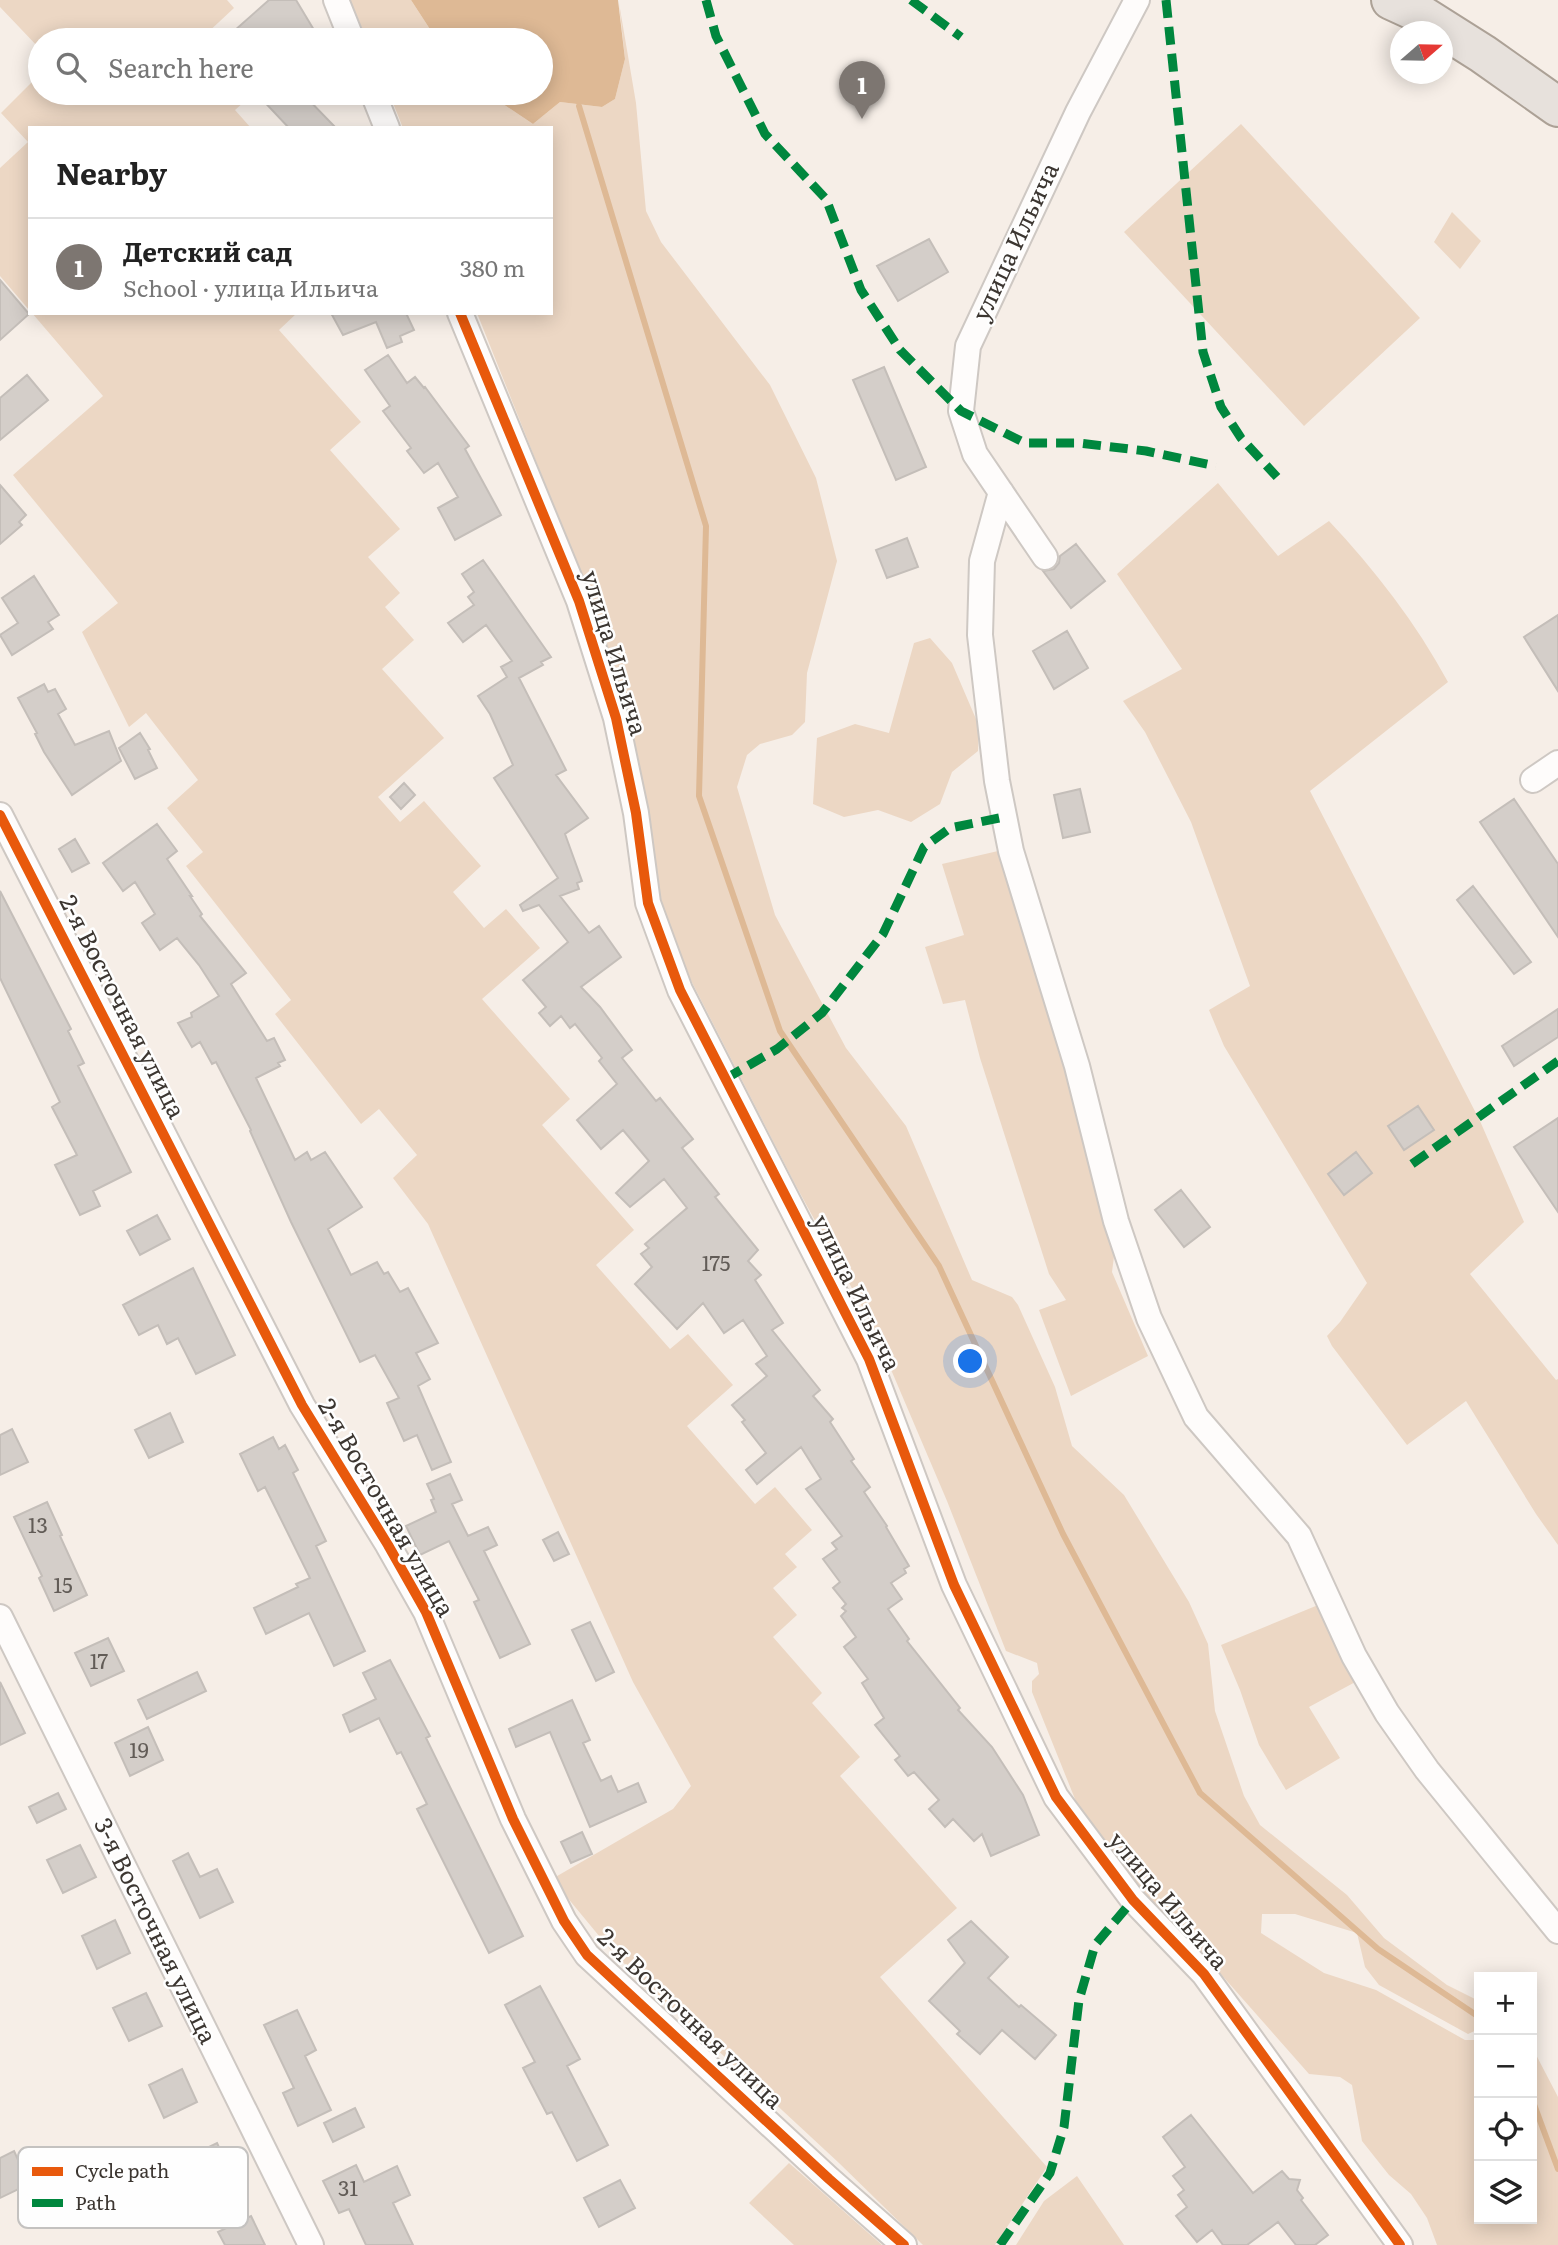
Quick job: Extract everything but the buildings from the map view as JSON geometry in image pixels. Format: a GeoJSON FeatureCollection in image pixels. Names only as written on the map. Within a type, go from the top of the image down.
{"type":"FeatureCollection","features":[{"type":"Feature","properties":{"kind":"main road"},"geometry":{"type":"LineString","coordinates":[[1391,0],[1415,11],[1483,54],[1558,107]]}},
{"type":"Feature","properties":{"kind":"street"},"geometry":{"type":"LineString","coordinates":[[336,0],[347,28]]}},
{"type":"Feature","properties":{"kind":"street","name":"улица Ильича"},"geometry":{"type":"LineString","coordinates":[[1045,556],[975,454],[961,411],[968,346],[1078,112],[1137,0]]}},
{"type":"Feature","properties":{"kind":"street"},"geometry":{"type":"LineString","coordinates":[[378,105],[386,126]]}},
{"type":"Feature","properties":{"kind":"street","name":"улица Ильича"},"geometry":{"type":"LineString","coordinates":[[461,315],[579,601],[615,718],[636,813],[648,902],[680,990],[869,1359],[954,1585],[1056,1797],[1133,1900],[1204,1974],[1400,2245]]}},
{"type":"Feature","properties":{"kind":"street"},"geometry":{"type":"LineString","coordinates":[[1001,492],[982,562],[980,635],[997,781],[1012,851],[1077,1066],[1116,1221],[1149,1318],[1196,1417],[1299,1536],[1354,1656],[1387,1713],[1427,1770],[1558,1931]]}},
{"type":"Feature","properties":{"kind":"street"},"geometry":{"type":"LineString","coordinates":[[1533,779],[1558,763]]}},
{"type":"Feature","properties":{"kind":"street","name":"2-я Восточная улица"},"geometry":{"type":"LineString","coordinates":[[0,815],[302,1405],[426,1612],[513,1819],[564,1921],[587,1955],[904,2245]]}},
{"type":"Feature","properties":{"kind":"street","name":"3-я Восточная улица"},"geometry":{"type":"LineString","coordinates":[[0,1617],[311,2245]]}},
{"type":"Feature","properties":{"kind":"shaded area"},"geometry":{"type":"Polygon","coordinates":[[[0,0],[227,0],[234,8],[213,28],[28,28],[28,36],[0,7],[0,0]]]}},
{"type":"Feature","properties":{"kind":"shaded area"},"geometry":{"type":"Polygon","coordinates":[[[350,0],[411,0],[429,28],[362,28],[350,0]]]}},
{"type":"Feature","properties":{"kind":"shaded area"},"geometry":{"type":"Polygon","coordinates":[[[411,0],[618,0],[625,59],[615,99],[602,107],[560,102],[533,124],[504,105],[553,105],[553,28],[429,28],[411,0]]]}},
{"type":"Feature","properties":{"kind":"shaded area"},"geometry":{"type":"Polygon","coordinates":[[[619,3],[636,103],[646,211],[661,242],[770,385],[816,478],[837,561],[807,673],[805,722],[792,735],[760,744],[747,755],[737,787],[775,915],[846,1048],[906,1126],[972,1280],[1012,1297],[1018,1305],[1055,1387],[1072,1446],[1124,1495],[1189,1602],[1208,1644],[1215,1711],[1244,1796],[1260,1825],[1347,1895],[1384,1938],[1447,1985],[1474,1998],[1474,2031],[1468,2034],[1379,1985],[1365,1967],[1357,1933],[1295,1914],[1262,1914],[1261,1933],[1324,1973],[1376,1990],[1465,2040],[1474,2040],[1474,2224],[1537,2224],[1537,2057],[1558,2097],[1558,2245],[1437,2245],[1427,2218],[1411,2194],[1389,2175],[1362,2141],[1352,2085],[1340,2077],[1309,2074],[1189,1938],[1117,1865],[1079,1809],[1032,1692],[1032,1681],[1039,1674],[1037,1663],[1006,1651],[947,1501],[872,1325],[795,1184],[678,955],[653,881],[591,599],[478,315],[553,315],[553,126],[402,126],[394,105],[504,105],[533,124],[560,102],[602,107],[615,99],[625,59],[619,3]]]}},
{"type":"Feature","properties":{"kind":"shaded area"},"geometry":{"type":"Polygon","coordinates":[[[28,86],[28,105],[241,105],[235,110],[249,126],[28,126],[28,142],[1,113],[28,86]]]}},
{"type":"Feature","properties":{"kind":"shaded area"},"geometry":{"type":"Polygon","coordinates":[[[1241,124],[1420,318],[1304,426],[1124,232],[1241,124]]]}},
{"type":"Feature","properties":{"kind":"shaded area"},"geometry":{"type":"Polygon","coordinates":[[[28,142],[28,309],[0,276],[0,168],[28,142]]]}},
{"type":"Feature","properties":{"kind":"shaded area"},"geometry":{"type":"Polygon","coordinates":[[[1452,212],[1481,241],[1460,269],[1434,242],[1452,212]]]}},
{"type":"Feature","properties":{"kind":"shaded area"},"geometry":{"type":"Polygon","coordinates":[[[34,315],[295,315],[279,330],[361,422],[330,450],[400,529],[368,557],[400,593],[385,607],[414,640],[382,669],[444,738],[378,797],[400,822],[424,801],[481,866],[453,892],[484,928],[506,909],[540,948],[482,999],[570,1099],[542,1125],[634,1230],[596,1265],[670,1349],[688,1334],[733,1385],[687,1426],[755,1504],[775,1487],[812,1530],[785,1554],[797,1567],[773,1588],[797,1615],[773,1637],[822,1693],[812,1703],[860,1757],[840,1776],[957,1908],[880,1977],[1047,2167],[995,2245],[923,2245],[839,2163],[614,1954],[552,1879],[673,1809],[691,1786],[633,1682],[428,1224],[393,1178],[417,1155],[379,1109],[361,1124],[275,1014],[291,1000],[186,866],[203,852],[167,808],[198,780],[146,713],[129,727],[82,632],[118,603],[13,475],[103,396],[34,315]]]}},
{"type":"Feature","properties":{"kind":"shaded area"},"geometry":{"type":"Polygon","coordinates":[[[1218,483],[1278,556],[1329,521],[1394,598],[1448,682],[1310,791],[1480,1121],[1524,1222],[1470,1274],[1556,1380],[1558,1379],[1558,1545],[1466,1401],[1407,1445],[1332,1346],[1327,1336],[1367,1283],[1224,1046],[1209,1010],[1250,986],[1191,822],[1145,732],[1123,701],[1182,669],[1117,574],[1218,483]]]}},
{"type":"Feature","properties":{"kind":"shaded area"},"geometry":{"type":"Polygon","coordinates":[[[930,638],[952,663],[979,726],[978,751],[952,772],[940,804],[911,822],[878,810],[844,817],[813,804],[817,738],[855,724],[889,733],[914,643],[930,638]]]}},
{"type":"Feature","properties":{"kind":"shaded area"},"geometry":{"type":"Polygon","coordinates":[[[998,851],[1075,1064],[1116,1241],[1112,1272],[1148,1356],[1071,1396],[1039,1310],[1066,1300],[1049,1274],[980,1058],[965,1000],[943,1004],[925,947],[964,935],[942,864],[998,851]]]}},
{"type":"Feature","properties":{"kind":"shaded area"},"geometry":{"type":"Polygon","coordinates":[[[1323,1603],[1359,1680],[1309,1707],[1340,1758],[1286,1790],[1259,1745],[1221,1645],[1323,1603]]]}},
{"type":"Feature","properties":{"kind":"shaded area"},"geometry":{"type":"Polygon","coordinates":[[[789,2163],[882,2245],[794,2245],[749,2203],[789,2163]]]}},
{"type":"Feature","properties":{"kind":"shaded area"},"geometry":{"type":"Polygon","coordinates":[[[1077,2176],[1124,2245],[1016,2245],[1044,2201],[1077,2176]]]}},
{"type":"Feature","properties":{"kind":"waterway"},"geometry":{"type":"LineString","coordinates":[[579,106],[706,526],[699,796],[780,1031],[939,1266],[1063,1534],[1200,1793],[1378,1949],[1474,2014]]}},
{"type":"Feature","properties":{"kind":"waterway"},"geometry":{"type":"LineString","coordinates":[[1537,2112],[1558,2169]]}},
{"type":"Feature","properties":{"kind":"marked path"},"geometry":{"type":"LineString","coordinates":[[706,0],[716,36],[765,134],[826,199],[861,290],[900,350],[961,411],[1025,443],[1079,443],[1146,451],[1216,466]]}},
{"type":"Feature","properties":{"kind":"marked path"},"geometry":{"type":"LineString","coordinates":[[911,0],[961,37]]}},
{"type":"Feature","properties":{"kind":"marked path"},"geometry":{"type":"LineString","coordinates":[[1166,0],[1203,352],[1221,407],[1241,438],[1277,477]]}},
{"type":"Feature","properties":{"kind":"marked path"},"geometry":{"type":"LineString","coordinates":[[725,1079],[777,1049],[822,1013],[883,934],[924,847],[950,828],[1004,817]]}},
{"type":"Feature","properties":{"kind":"marked path"},"geometry":{"type":"LineString","coordinates":[[1412,1164],[1558,1061]]}},
{"type":"Feature","properties":{"kind":"marked path"},"geometry":{"type":"LineString","coordinates":[[1000,2245],[1050,2173],[1064,2127],[1079,2000],[1095,1945],[1133,1900]]}},
{"type":"Feature","properties":{"kind":"cycle path"},"geometry":{"type":"LineString","coordinates":[[461,315],[579,601],[616,718],[636,813],[648,903],[680,990],[869,1359],[954,1585],[1056,1797],[1133,1900],[1204,1974],[1400,2245]]}},
{"type":"Feature","properties":{"kind":"cycle path"},"geometry":{"type":"LineString","coordinates":[[0,815],[302,1405],[426,1612],[513,1819],[564,1921],[587,1955],[904,2245]]}},
{"type":"Feature","properties":{"kind":"place","name":"Детский сад"},"geometry":{"type":"Point","coordinates":[862,119]}}]}
